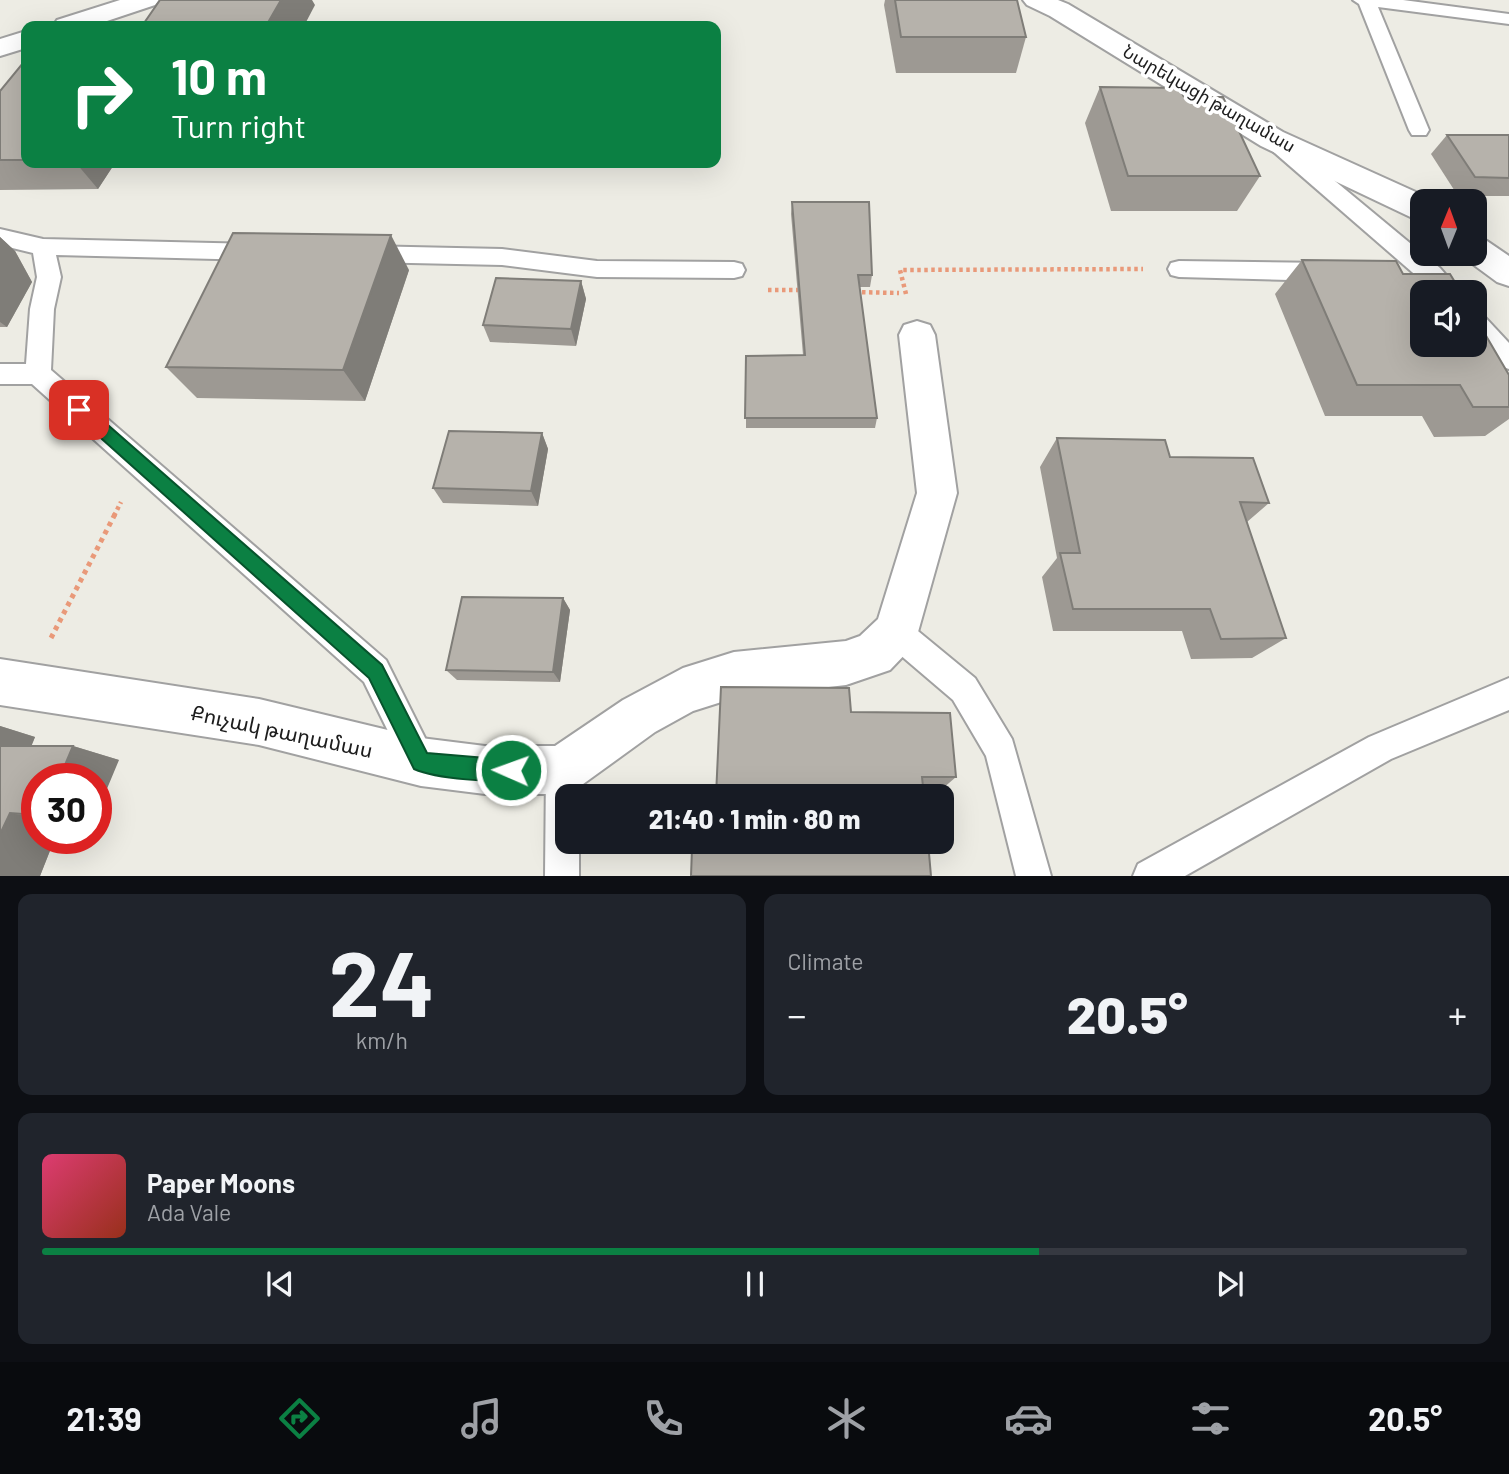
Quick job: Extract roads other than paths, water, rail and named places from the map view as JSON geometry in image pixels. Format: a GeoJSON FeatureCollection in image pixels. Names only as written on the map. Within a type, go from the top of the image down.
{"type":"FeatureCollection","features":[{"type":"Feature","properties":{"kind":"street"},"geometry":{"type":"LineString","coordinates":[[81,21],[146,0]]}},
{"type":"Feature","properties":{"kind":"street","name":"Նարեկացի թաղամաս"},"geometry":{"type":"LineString","coordinates":[[1036,0],[1059,10],[1272,139],[1410,203]]}},
{"type":"Feature","properties":{"kind":"street"},"geometry":{"type":"LineString","coordinates":[[0,48],[21,41]]}},
{"type":"Feature","properties":{"kind":"street"},"geometry":{"type":"LineString","coordinates":[[1488,258],[1509,273]]}},
{"type":"Feature","properties":{"kind":"street"},"geometry":{"type":"LineString","coordinates":[[562,770],[639,716],[683,691],[734,675],[846,663],[874,654],[896,632],[937,493],[917,335]]}},
{"type":"Feature","properties":{"kind":"street","name":"Քուչակ թաղամաս"},"geometry":{"type":"LineString","coordinates":[[13,684],[259,722],[421,762],[485,770],[562,770]]}},
{"type":"Feature","properties":{"kind":"lane"},"geometry":{"type":"LineString","coordinates":[[1419,130],[1365,1],[1509,19]]}},
{"type":"Feature","properties":{"kind":"lane"},"geometry":{"type":"LineString","coordinates":[[1272,139],[1437,280]]}},
{"type":"Feature","properties":{"kind":"lane"},"geometry":{"type":"LineString","coordinates":[[0,237],[43,247],[288,252]]}},
{"type":"Feature","properties":{"kind":"lane"},"geometry":{"type":"LineString","coordinates":[[38,374],[42,309],[49,276],[43,247]]}},
{"type":"Feature","properties":{"kind":"lane"},"geometry":{"type":"LineString","coordinates":[[342,253],[502,257],[597,268],[734,270]]}},
{"type":"Feature","properties":{"kind":"lane"},"geometry":{"type":"LineString","coordinates":[[1179,269],[1352,273]]}},
{"type":"Feature","properties":{"kind":"lane"},"geometry":{"type":"LineString","coordinates":[[1392,274],[1432,275]]}},
{"type":"Feature","properties":{"kind":"lane"},"geometry":{"type":"LineString","coordinates":[[1487,335],[1509,359]]}},
{"type":"Feature","properties":{"kind":"lane"},"geometry":{"type":"LineString","coordinates":[[0,374],[38,374],[375,671],[421,762]]}},
{"type":"Feature","properties":{"kind":"lane"},"geometry":{"type":"LineString","coordinates":[[896,632],[964,689],[1001,750],[1034,876]]}},
{"type":"Feature","properties":{"kind":"lane"},"geometry":{"type":"LineString","coordinates":[[1150,876],[1380,748],[1509,694]]}},
{"type":"Feature","properties":{"kind":"lane"},"geometry":{"type":"LineString","coordinates":[[562,770],[562,876]]}}]}
